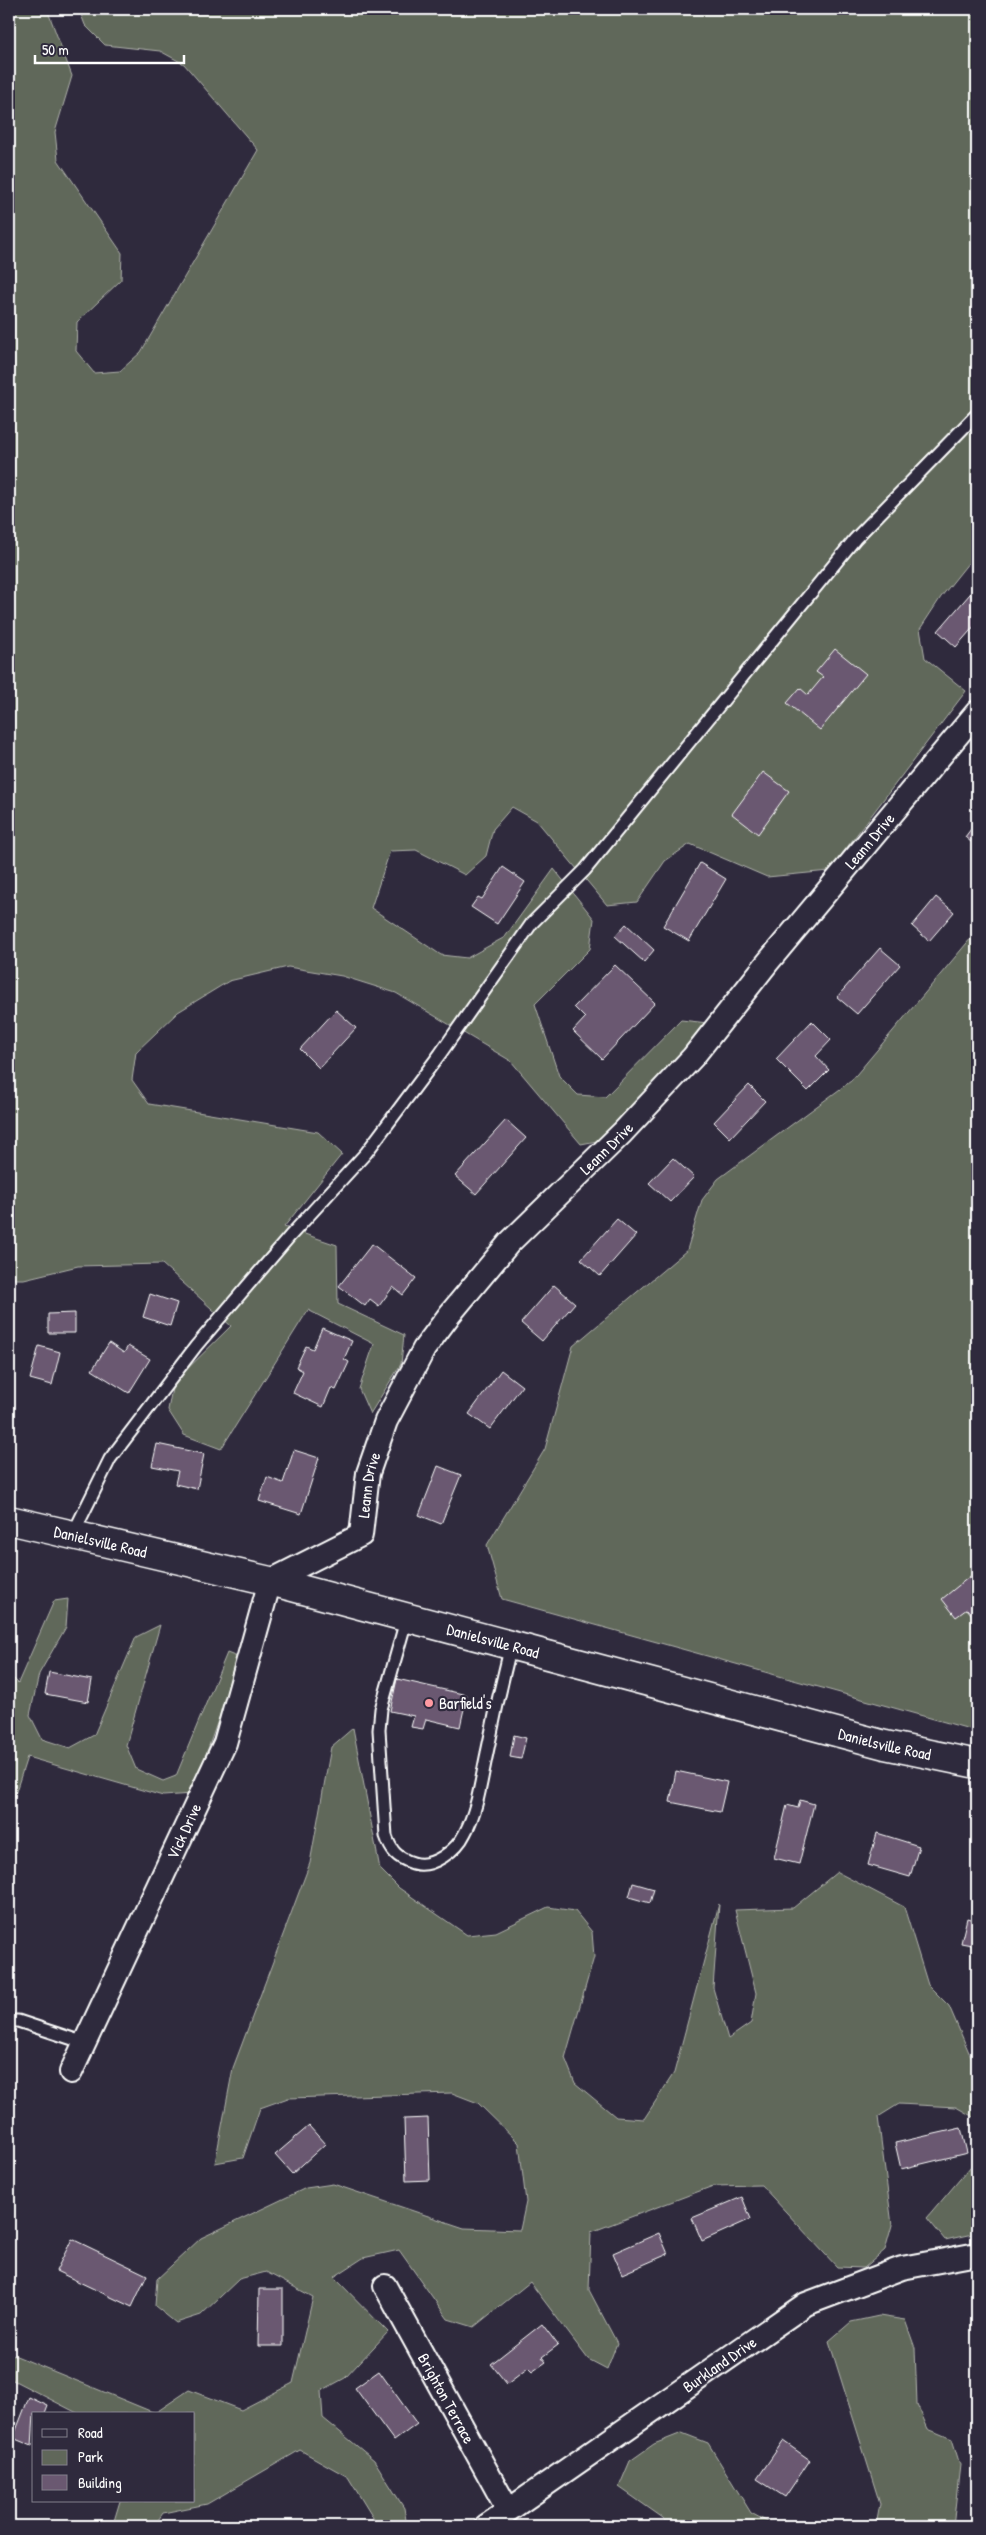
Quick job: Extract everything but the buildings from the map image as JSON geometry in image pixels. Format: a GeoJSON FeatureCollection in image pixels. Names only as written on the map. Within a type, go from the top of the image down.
{"type":"FeatureCollection","features":[{"type":"Feature","properties":{"kind":"main road","name":"Danielsville Road"},"geometry":{"type":"LineString","coordinates":[[9,1520],[270,1581],[885,1745],[977,1764]]}},
{"type":"Feature","properties":{"kind":"street","name":"Leann Drive"},"geometry":{"type":"LineString","coordinates":[[270,1581],[361,1535],[368,1473],[386,1421],[424,1348],[509,1243],[622,1133],[693,1057],[768,962],[977,712]]}},
{"type":"Feature","properties":{"kind":"street","name":"Vick Drive"},"geometry":{"type":"LineString","coordinates":[[72,2072],[225,1743],[270,1581]]}},
{"type":"Feature","properties":{"kind":"street","name":"Burkland Drive"},"geometry":{"type":"LineString","coordinates":[[486,2526],[806,2304],[902,2268],[977,2254]]}},
{"type":"Feature","properties":{"kind":"street","name":"Brighton Terrace"},"geometry":{"type":"LineString","coordinates":[[385,2286],[508,2510]]}},
{"type":"Feature","properties":{"kind":"lane"},"geometry":{"type":"LineString","coordinates":[[72,1536],[110,1459],[196,1346],[290,1236],[366,1153],[440,1054],[532,923],[585,870],[855,539],[977,414]]}},
{"type":"Feature","properties":{"kind":"lane"},"geometry":{"type":"LineString","coordinates":[[407,1617],[381,1709],[379,1730],[386,1836],[391,1850],[400,1859],[416,1864],[431,1864],[447,1854],[465,1835],[476,1804],[511,1646]]}},
{"type":"Feature","properties":{"kind":"lane"},"geometry":{"type":"LineString","coordinates":[[9,2021],[18,2021],[85,2043]]}},
{"type":"Feature","properties":{"kind":"green space"},"geometry":{"type":"Polygon","coordinates":[[[9,9],[47,9],[72,76],[55,132],[58,160],[122,253],[121,280],[77,322],[76,351],[94,373],[120,371],[141,352],[258,150],[184,64],[160,51],[105,45],[85,25],[79,9],[977,9],[977,552],[941,597],[920,629],[925,658],[966,691],[829,871],[767,877],[690,844],[665,861],[637,902],[607,905],[537,821],[512,807],[493,829],[486,856],[465,875],[416,850],[390,851],[371,908],[441,955],[467,958],[505,937],[554,869],[594,919],[590,949],[535,1004],[559,1076],[578,1095],[605,1097],[681,1020],[708,1023],[708,1039],[602,1140],[581,1144],[511,1061],[396,993],[342,976],[288,967],[229,981],[178,1012],[136,1052],[132,1080],[149,1104],[318,1132],[342,1154],[284,1227],[337,1245],[338,1304],[404,1335],[401,1364],[370,1414],[359,1389],[374,1344],[308,1310],[221,1449],[184,1435],[168,1410],[173,1383],[231,1326],[162,1264],[78,1266],[24,1279],[9,1279],[9,9]]]}},
{"type":"Feature","properties":{"kind":"green space"},"geometry":{"type":"Polygon","coordinates":[[[977,931],[977,1731],[502,1599],[487,1545],[545,1449],[573,1346],[687,1250],[702,1200],[718,1179],[851,1081],[977,931]]]}},
{"type":"Feature","properties":{"kind":"green space"},"geometry":{"type":"Polygon","coordinates":[[[68,1599],[66,1627],[39,1674],[30,1715],[42,1739],[70,1748],[94,1735],[136,1637],[160,1625],[126,1745],[136,1769],[163,1781],[176,1776],[227,1653],[240,1658],[192,1794],[163,1796],[27,1757],[9,1813],[9,1674],[18,1683],[54,1601],[68,1599]]]}},
{"type":"Feature","properties":{"kind":"green space"},"geometry":{"type":"Polygon","coordinates":[[[353,1728],[380,1869],[399,1888],[467,1935],[496,1932],[548,1907],[575,1911],[592,1932],[594,1957],[565,2058],[575,2083],[616,2117],[644,2119],[674,2073],[719,1904],[713,1988],[728,2039],[751,2023],[756,1993],[735,1910],[793,1908],[837,1872],[904,1907],[928,1985],[949,2006],[977,2071],[977,2119],[956,2107],[899,2104],[878,2117],[892,2225],[885,2250],[864,2268],[837,2267],[761,2185],[713,2186],[591,2232],[589,2290],[617,2343],[607,2369],[588,2359],[530,2282],[474,2327],[448,2319],[399,2250],[363,2258],[334,2277],[388,2332],[345,2378],[321,2391],[323,2418],[374,2460],[404,2508],[407,2526],[378,2526],[348,2477],[300,2450],[207,2504],[163,2513],[154,2526],[106,2526],[114,2521],[120,2502],[195,2502],[195,2412],[156,2412],[189,2390],[241,2410],[293,2383],[313,2297],[266,2272],[239,2279],[201,2315],[176,2323],[155,2306],[157,2279],[201,2238],[306,2188],[333,2184],[464,2228],[520,2230],[526,2202],[519,2143],[478,2103],[452,2093],[288,2098],[260,2108],[243,2158],[215,2163],[233,2068],[310,1863],[331,1747],[353,1728]]]}},
{"type":"Feature","properties":{"kind":"green space"},"geometry":{"type":"Polygon","coordinates":[[[977,2159],[977,2233],[945,2240],[927,2218],[977,2159]]]}},
{"type":"Feature","properties":{"kind":"green space"},"geometry":{"type":"Polygon","coordinates":[[[879,2316],[905,2320],[915,2348],[917,2404],[928,2429],[952,2439],[960,2465],[953,2526],[876,2526],[880,2504],[829,2341],[851,2322],[879,2316]]]}},
{"type":"Feature","properties":{"kind":"green space"},"geometry":{"type":"Polygon","coordinates":[[[9,2353],[153,2412],[75,2412],[9,2378],[9,2353]]]}},
{"type":"Feature","properties":{"kind":"green space"},"geometry":{"type":"Polygon","coordinates":[[[682,2433],[708,2443],[751,2513],[775,2526],[670,2526],[663,2518],[619,2487],[630,2461],[654,2444],[682,2433]]]}},
{"type":"Feature","properties":{"kind":"place","name":"Barfield's"},"geometry":{"type":"Point","coordinates":[429,1703]}}]}
